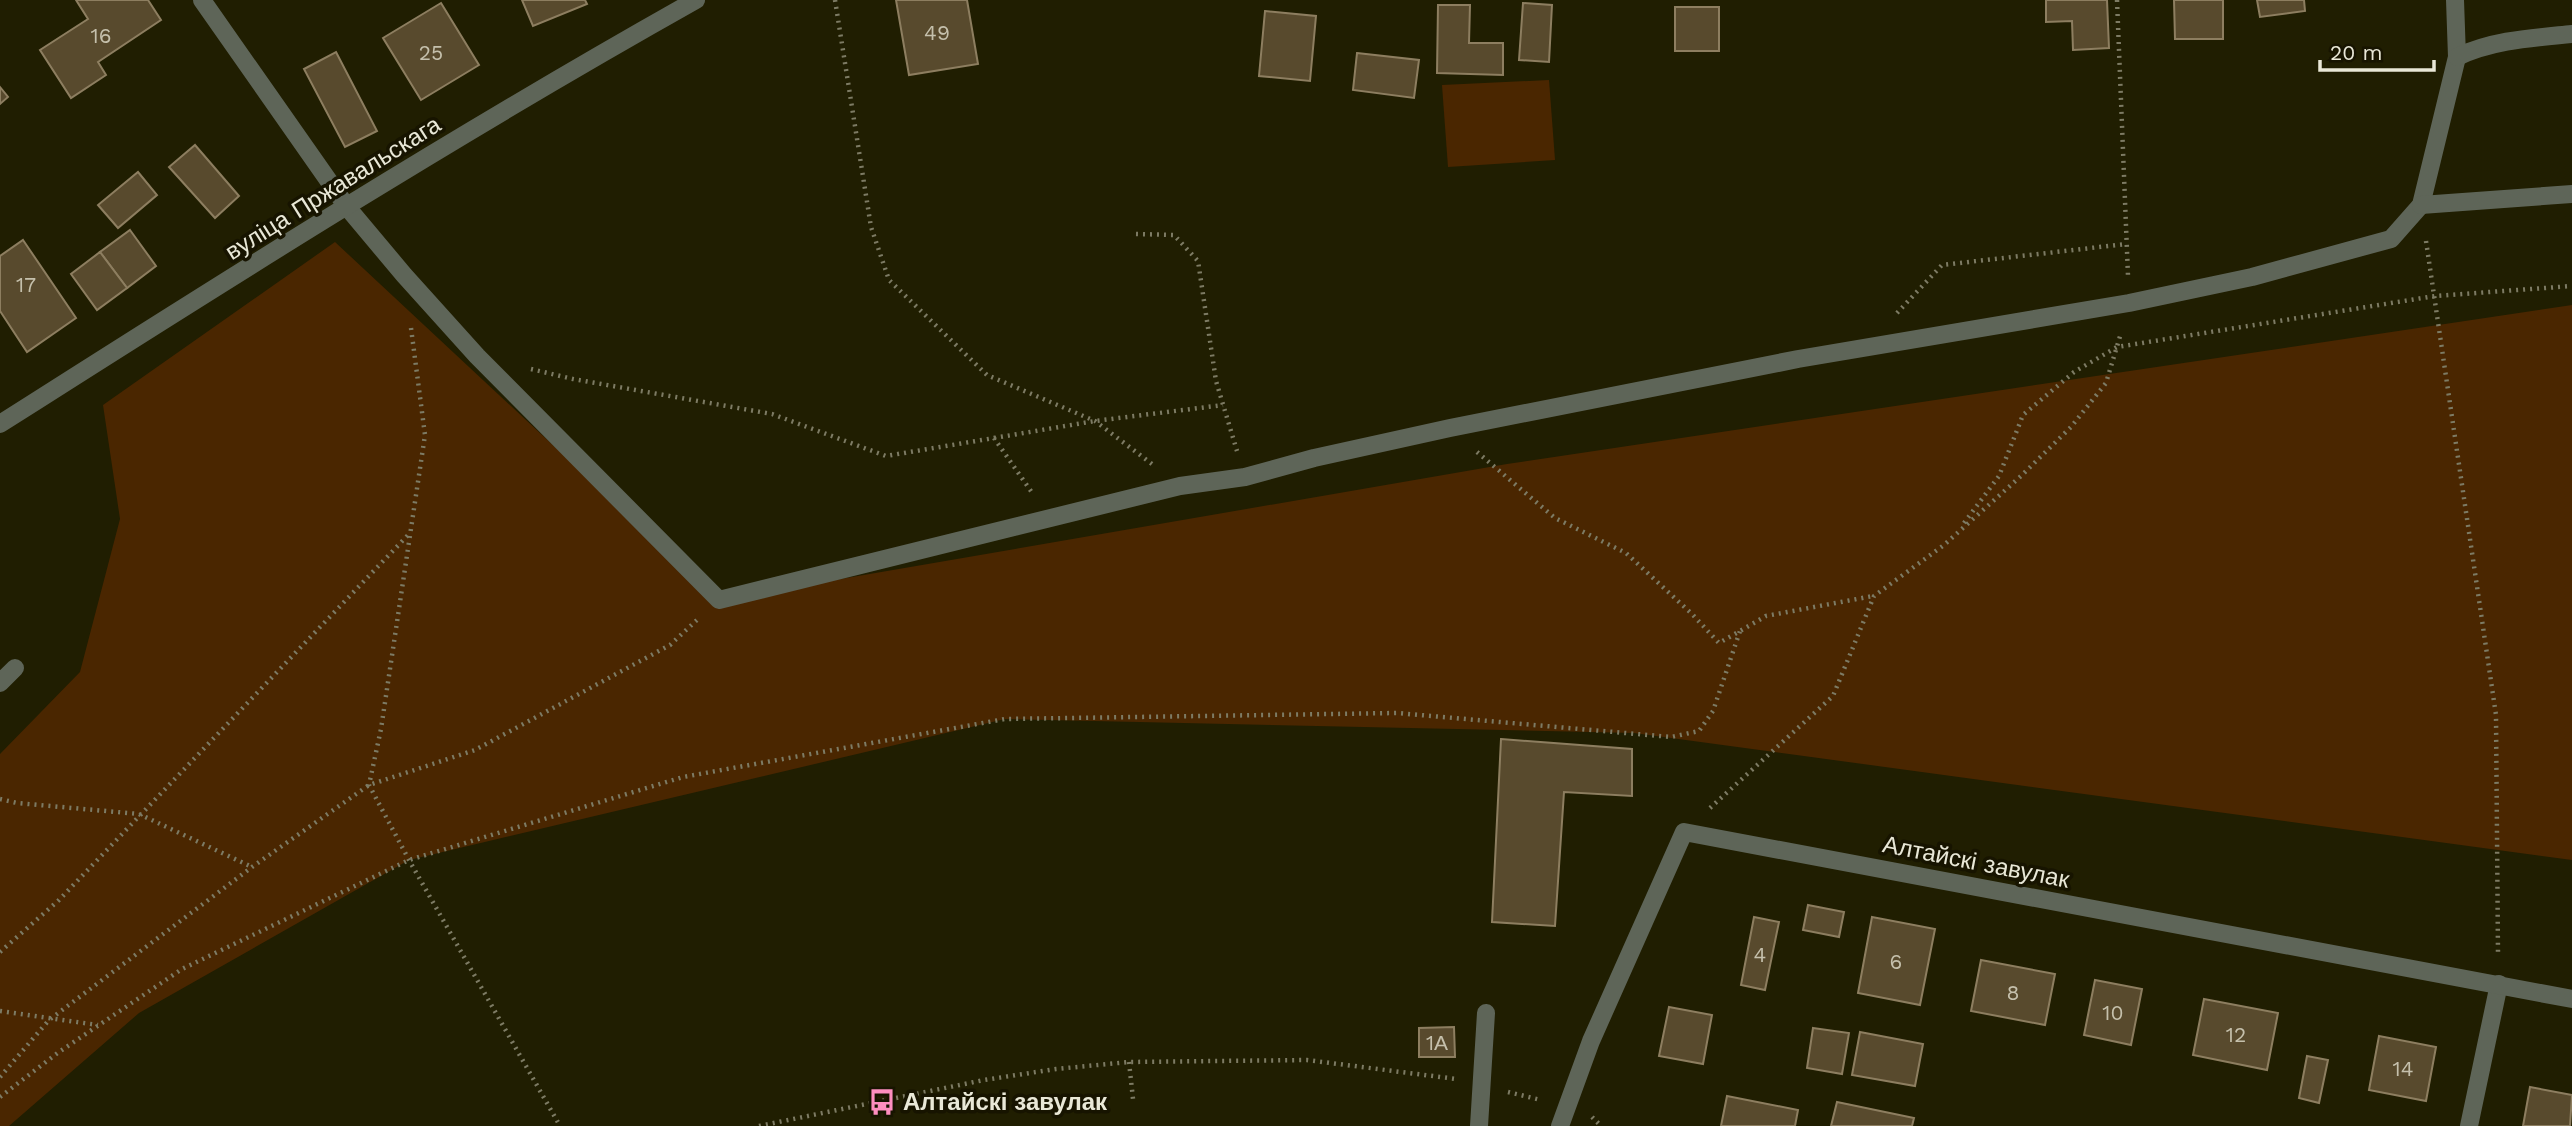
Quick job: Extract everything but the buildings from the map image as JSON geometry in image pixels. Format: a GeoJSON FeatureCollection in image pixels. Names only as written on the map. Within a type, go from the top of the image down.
{"type":"FeatureCollection","features":[{"type":"Feature","properties":{"kind":"street"},"geometry":{"type":"LineString","coordinates":[[202,0],[347,207],[404,275],[477,356],[719,600],[1180,486],[1245,477],[1314,458],[1450,429],[1863,348],[2129,303],[2252,277],[2390,239],[2421,205],[2457,57],[2455,0]]}},
{"type":"Feature","properties":{"kind":"street","name":"вуліца Пржавальскага"},"geometry":{"type":"LineString","coordinates":[[0,424],[347,207],[588,61],[696,0]]}},
{"type":"Feature","properties":{"kind":"street"},"geometry":{"type":"LineString","coordinates":[[2457,57],[2479,47],[2572,34]]}},
{"type":"Feature","properties":{"kind":"street"},"geometry":{"type":"LineString","coordinates":[[2421,205],[2572,194]]}},
{"type":"Feature","properties":{"kind":"street"},"geometry":{"type":"LineString","coordinates":[[0,683],[15,667]]}},
{"type":"Feature","properties":{"kind":"street"},"geometry":{"type":"LineString","coordinates":[[1560,1126],[1591,1041],[1684,832]]}},
{"type":"Feature","properties":{"kind":"street","name":"Алтайскі завулак"},"geometry":{"type":"LineString","coordinates":[[1684,832],[2572,999]]}},
{"type":"Feature","properties":{"kind":"street"},"geometry":{"type":"LineString","coordinates":[[2469,1126],[2499,984]]}},
{"type":"Feature","properties":{"kind":"street"},"geometry":{"type":"LineString","coordinates":[[1479,1126],[1486,1013]]}},
{"type":"Feature","properties":{"kind":"path"},"geometry":{"type":"LineString","coordinates":[[835,0],[871,228],[889,280],[987,375],[1095,421],[1180,486]]}},
{"type":"Feature","properties":{"kind":"path"},"geometry":{"type":"LineString","coordinates":[[1450,429],[1555,518],[1626,553],[1719,643],[1766,616],[1874,596],[1957,533],[2021,476],[2071,427],[2106,383],[2129,303],[2117,0]]}},
{"type":"Feature","properties":{"kind":"path"},"geometry":{"type":"LineString","coordinates":[[2421,205],[2496,715],[2499,984]]}},
{"type":"Feature","properties":{"kind":"path"},"geometry":{"type":"LineString","coordinates":[[1136,234],[1174,235],[1198,261],[1216,381],[1245,477]]}},
{"type":"Feature","properties":{"kind":"path"},"geometry":{"type":"LineString","coordinates":[[1863,348],[1942,265],[2126,244]]}},
{"type":"Feature","properties":{"kind":"path"},"geometry":{"type":"LineString","coordinates":[[404,275],[425,435],[382,729],[369,785],[560,1126]]}},
{"type":"Feature","properties":{"kind":"path"},"geometry":{"type":"LineString","coordinates":[[1957,533],[1999,476],[2023,415],[2074,372],[2117,347],[2435,296],[2572,286]]}},
{"type":"Feature","properties":{"kind":"path"},"geometry":{"type":"LineString","coordinates":[[525,368],[772,414],[886,456],[1095,421],[1223,404]]}},
{"type":"Feature","properties":{"kind":"path"},"geometry":{"type":"LineString","coordinates":[[994,438],[1049,518]]}},
{"type":"Feature","properties":{"kind":"path"},"geometry":{"type":"LineString","coordinates":[[0,952],[59,900],[411,533]]}},
{"type":"Feature","properties":{"kind":"path"},"geometry":{"type":"LineString","coordinates":[[1684,832],[1833,696],[1874,596]]}},
{"type":"Feature","properties":{"kind":"path"},"geometry":{"type":"LineString","coordinates":[[0,1077],[50,1020],[252,867],[369,785],[475,750],[670,645],[719,600]]}},
{"type":"Feature","properties":{"kind":"path"},"geometry":{"type":"LineString","coordinates":[[0,1097],[182,969],[409,860],[683,777],[1005,719],[1397,713],[1671,737],[1699,731],[1713,711],[1740,631]]}},
{"type":"Feature","properties":{"kind":"path"},"geometry":{"type":"LineString","coordinates":[[0,799],[17,803],[139,814],[252,867]]}},
{"type":"Feature","properties":{"kind":"path"},"geometry":{"type":"LineString","coordinates":[[0,1011],[99,1025]]}},
{"type":"Feature","properties":{"kind":"path"},"geometry":{"type":"LineString","coordinates":[[759,1126],[984,1080],[1056,1069],[1129,1062],[1307,1060],[1449,1077],[1569,1107],[1595,1118],[1601,1126]]}},
{"type":"Feature","properties":{"kind":"path"},"geometry":{"type":"LineString","coordinates":[[1129,1062],[1133,1099]]}},
{"type":"Feature","properties":{"kind":"shaded area"},"geometry":{"type":"Polygon","coordinates":[[[1549,80],[1555,160],[1448,167],[1442,85],[1549,80]]]}},
{"type":"Feature","properties":{"kind":"shaded area"},"geometry":{"type":"Polygon","coordinates":[[[335,242],[719,600],[1507,464],[2572,305],[2572,860],[1634,733],[1005,719],[409,860],[139,1013],[9,1126],[0,1126],[0,754],[80,672],[120,519],[103,405],[335,242]]]}},
{"type":"Feature","properties":{"kind":"place","name":"Алтайскі завулак"},"geometry":{"type":"Point","coordinates":[882,1102]}}]}
